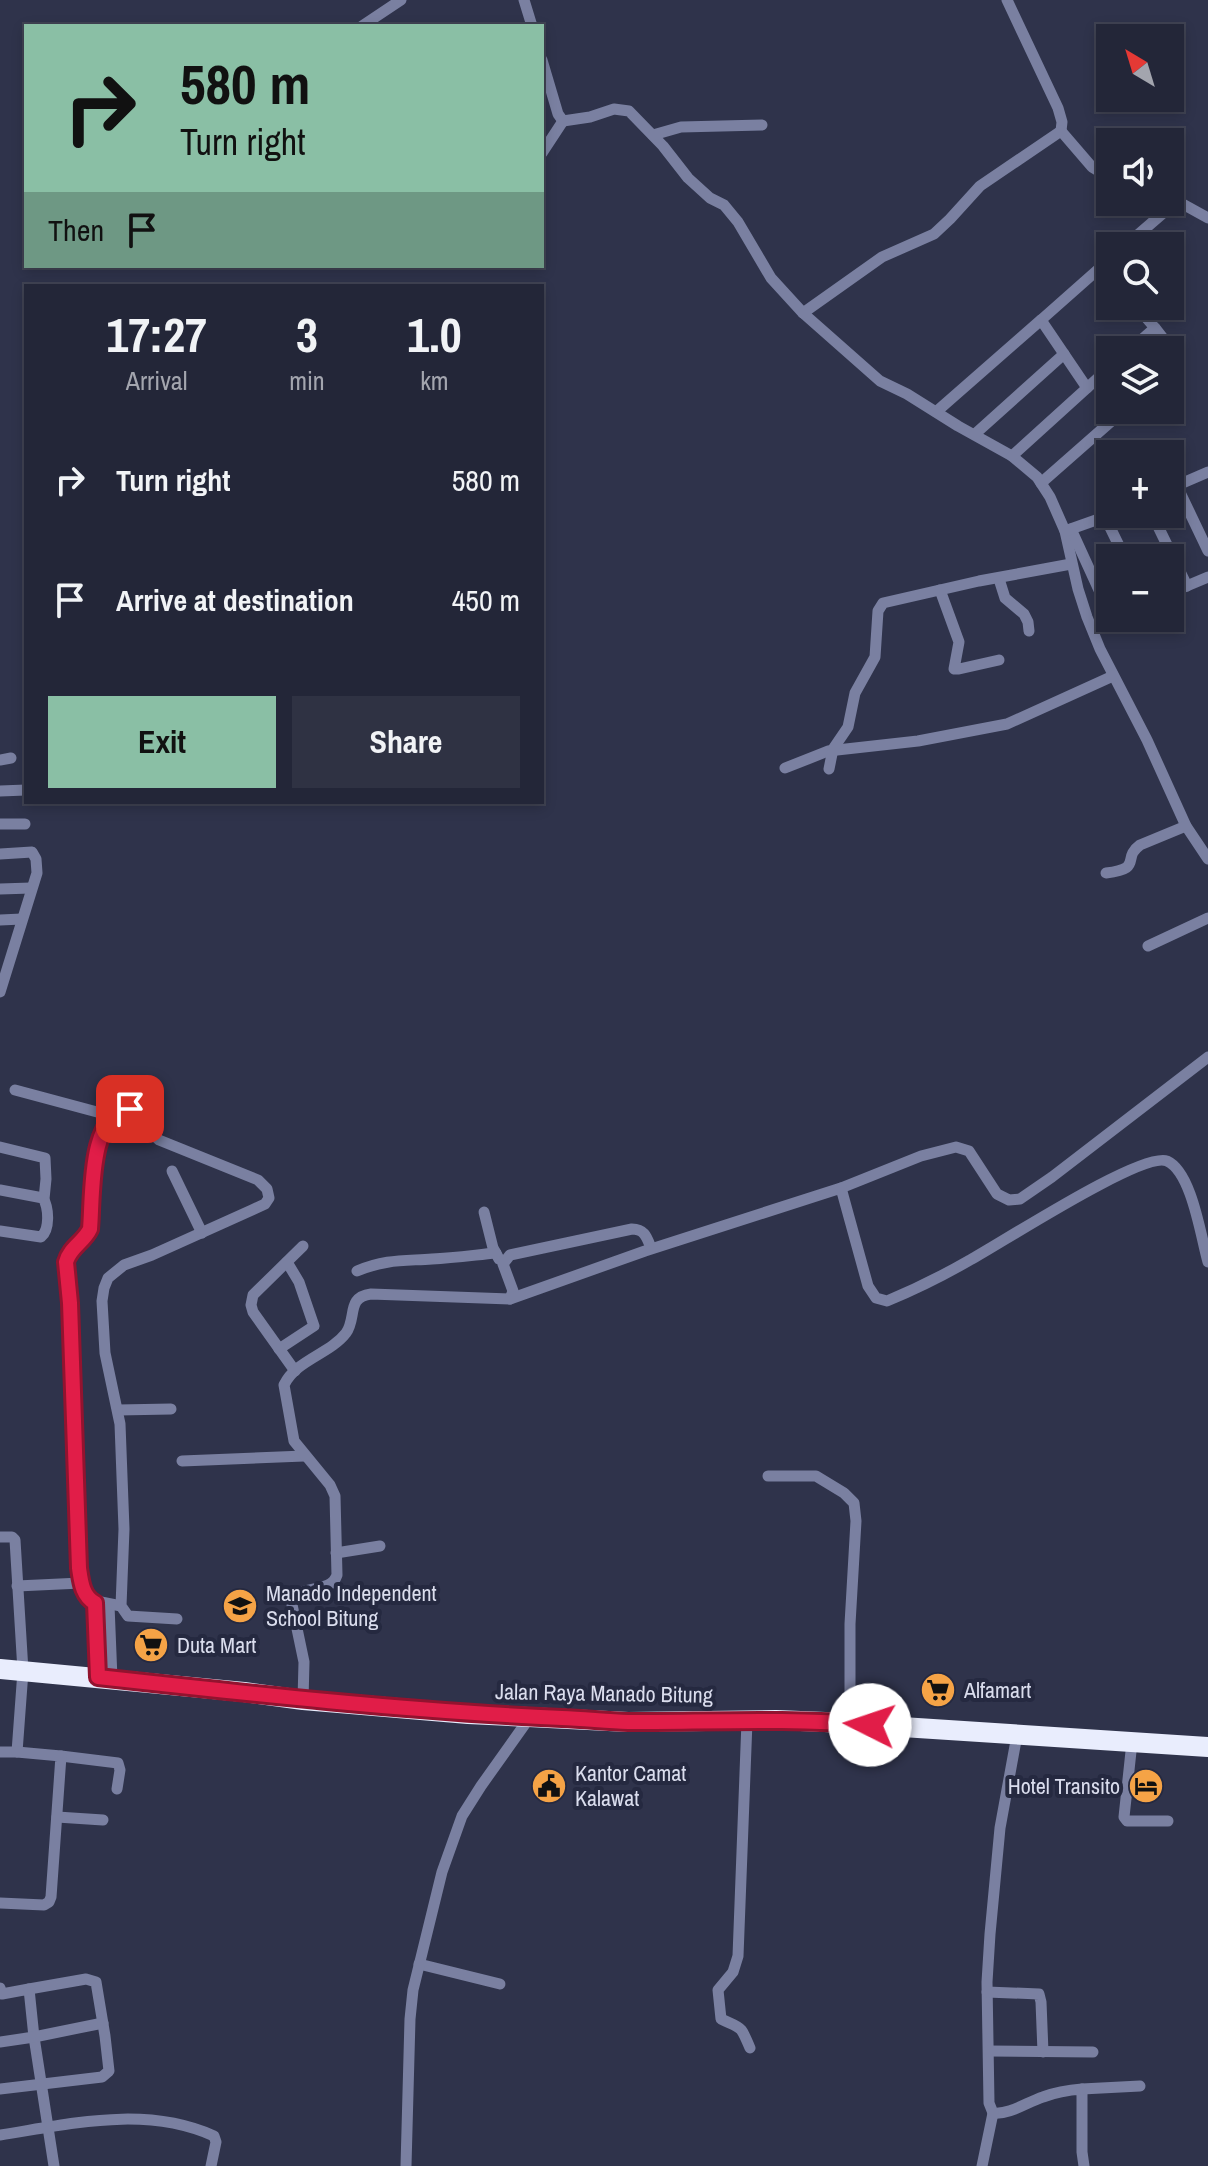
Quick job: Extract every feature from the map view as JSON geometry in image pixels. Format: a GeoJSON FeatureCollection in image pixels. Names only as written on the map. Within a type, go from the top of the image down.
{"type":"FeatureCollection","features":[{"type":"Feature","properties":{"kind":"highway","name":"Jalan Raya Manado Bitung"},"geometry":{"type":"LineString","coordinates":[[0,1669],[425,1711],[628,1722],[850,1723],[1208,1747]]}},
{"type":"Feature","properties":{"kind":"street"},"geometry":{"type":"LineString","coordinates":[[365,24],[401,0]]}},
{"type":"Feature","properties":{"kind":"street"},"geometry":{"type":"LineString","coordinates":[[524,0],[531,24]]}},
{"type":"Feature","properties":{"kind":"street"},"geometry":{"type":"LineString","coordinates":[[1007,0],[1058,108],[1061,131],[1096,169]]}},
{"type":"Feature","properties":{"kind":"street"},"geometry":{"type":"LineString","coordinates":[[544,67],[558,114],[563,121]]}},
{"type":"Feature","properties":{"kind":"street"},"geometry":{"type":"LineString","coordinates":[[544,150],[563,121],[614,109],[629,111],[688,178],[710,198],[724,205],[738,222],[771,278],[803,313],[880,381],[975,434],[1030,470],[1050,497],[1096,586]]}},
{"type":"Feature","properties":{"kind":"street"},"geometry":{"type":"LineString","coordinates":[[653,135],[681,127],[762,125]]}},
{"type":"Feature","properties":{"kind":"street"},"geometry":{"type":"LineString","coordinates":[[803,313],[882,257],[934,234],[980,186],[1061,131]]}},
{"type":"Feature","properties":{"kind":"street"},"geometry":{"type":"LineString","coordinates":[[1184,205],[1208,218]]}},
{"type":"Feature","properties":{"kind":"street"},"geometry":{"type":"LineString","coordinates":[[1139,232],[1156,216]]}},
{"type":"Feature","properties":{"kind":"street"},"geometry":{"type":"LineString","coordinates":[[936,412],[1096,276]]}},
{"type":"Feature","properties":{"kind":"street"},"geometry":{"type":"LineString","coordinates":[[1041,320],[1087,388]]}},
{"type":"Feature","properties":{"kind":"street"},"geometry":{"type":"LineString","coordinates":[[1148,320],[1161,336]]}},
{"type":"Feature","properties":{"kind":"street"},"geometry":{"type":"LineString","coordinates":[[1146,336],[1155,328]]}},
{"type":"Feature","properties":{"kind":"street"},"geometry":{"type":"LineString","coordinates":[[975,434],[1064,354]]}},
{"type":"Feature","properties":{"kind":"street"},"geometry":{"type":"LineString","coordinates":[[1012,456],[1096,380]]}},
{"type":"Feature","properties":{"kind":"street"},"geometry":{"type":"LineString","coordinates":[[1041,483],[1108,424]]}},
{"type":"Feature","properties":{"kind":"street"},"geometry":{"type":"LineString","coordinates":[[1184,482],[1208,472]]}},
{"type":"Feature","properties":{"kind":"street"},"geometry":{"type":"LineString","coordinates":[[1184,507],[1208,551]]}},
{"type":"Feature","properties":{"kind":"street"},"geometry":{"type":"LineString","coordinates":[[1068,530],[1096,520]]}},
{"type":"Feature","properties":{"kind":"street"},"geometry":{"type":"LineString","coordinates":[[1159,528],[1187,586]]}},
{"type":"Feature","properties":{"kind":"street"},"geometry":{"type":"LineString","coordinates":[[1068,530],[1071,564],[1087,617],[1186,826],[1208,859]]}},
{"type":"Feature","properties":{"kind":"street"},"geometry":{"type":"LineString","coordinates":[[829,769],[832,750],[846,731],[855,693],[875,657],[880,606],[886,601],[1071,564]]}},
{"type":"Feature","properties":{"kind":"street"},"geometry":{"type":"LineString","coordinates":[[1184,587],[1208,577]]}},
{"type":"Feature","properties":{"kind":"street"},"geometry":{"type":"LineString","coordinates":[[999,579],[1005,598],[1024,614],[1029,631]]}},
{"type":"Feature","properties":{"kind":"street"},"geometry":{"type":"LineString","coordinates":[[940,590],[959,642],[954,669],[999,660]]}},
{"type":"Feature","properties":{"kind":"street"},"geometry":{"type":"LineString","coordinates":[[785,768],[832,750],[918,741],[1000,726],[1113,676]]}},
{"type":"Feature","properties":{"kind":"street"},"geometry":{"type":"LineString","coordinates":[[0,791],[24,790]]}},
{"type":"Feature","properties":{"kind":"street"},"geometry":{"type":"LineString","coordinates":[[0,824],[25,824]]}},
{"type":"Feature","properties":{"kind":"street"},"geometry":{"type":"LineString","coordinates":[[1106,873],[1126,869],[1140,845],[1186,826]]}},
{"type":"Feature","properties":{"kind":"street"},"geometry":{"type":"LineString","coordinates":[[0,854],[32,852],[37,873],[1,986]]}},
{"type":"Feature","properties":{"kind":"street"},"geometry":{"type":"LineString","coordinates":[[0,889],[31,888]]}},
{"type":"Feature","properties":{"kind":"street"},"geometry":{"type":"LineString","coordinates":[[1148,946],[1208,918]]}},
{"type":"Feature","properties":{"kind":"street"},"geometry":{"type":"LineString","coordinates":[[0,920],[22,919]]}},
{"type":"Feature","properties":{"kind":"street"},"geometry":{"type":"LineString","coordinates":[[303,1700],[304,1662],[291,1600],[297,1593],[335,1581],[334,1493],[294,1441],[283,1391],[285,1382],[295,1371],[346,1333],[357,1298],[363,1295],[510,1299],[651,1248],[841,1188],[921,1156],[956,1147],[969,1151],[997,1194],[1009,1200],[1020,1199],[1044,1184],[1208,1057]]}},
{"type":"Feature","properties":{"kind":"street"},"geometry":{"type":"LineString","coordinates":[[15,1090],[112,1116]]}},
{"type":"Feature","properties":{"kind":"street"},"geometry":{"type":"LineString","coordinates":[[105,1678],[115,1605],[124,1529],[118,1410],[104,1335],[104,1288],[108,1278],[124,1265],[265,1204],[269,1198],[264,1185],[258,1180],[159,1140],[152,1133],[150,1121],[143,1112],[125,1109],[112,1116],[105,1126],[96,1150],[90,1229],[67,1256],[66,1262],[81,1583],[95,1603],[115,1605],[128,1616],[177,1619]]}},
{"type":"Feature","properties":{"kind":"street"},"geometry":{"type":"LineString","coordinates":[[0,1147],[45,1158],[46,1205],[43,1236],[0,1231]]}},
{"type":"Feature","properties":{"kind":"street"},"geometry":{"type":"LineString","coordinates":[[841,1188],[866,1280],[873,1295],[883,1301],[968,1262],[1095,1187],[1141,1165],[1160,1160],[1177,1170],[1189,1190],[1208,1262]]}},
{"type":"Feature","properties":{"kind":"street"},"geometry":{"type":"LineString","coordinates":[[172,1171],[202,1233]]}},
{"type":"Feature","properties":{"kind":"street"},"geometry":{"type":"LineString","coordinates":[[0,1190],[44,1199]]}},
{"type":"Feature","properties":{"kind":"street"},"geometry":{"type":"LineString","coordinates":[[484,1212],[493,1248],[513,1291],[510,1299]]}},
{"type":"Feature","properties":{"kind":"street"},"geometry":{"type":"LineString","coordinates":[[503,1266],[503,1261],[510,1255],[632,1229],[646,1235],[651,1248]]}},
{"type":"Feature","properties":{"kind":"street"},"geometry":{"type":"LineString","coordinates":[[295,1371],[251,1305],[253,1295],[303,1246]]}},
{"type":"Feature","properties":{"kind":"street"},"geometry":{"type":"LineString","coordinates":[[357,1271],[393,1260],[496,1253]]}},
{"type":"Feature","properties":{"kind":"street"},"geometry":{"type":"LineString","coordinates":[[279,1349],[314,1326],[299,1282],[287,1262]]}},
{"type":"Feature","properties":{"kind":"street"},"geometry":{"type":"LineString","coordinates":[[118,1410],[171,1409]]}},
{"type":"Feature","properties":{"kind":"street"},"geometry":{"type":"LineString","coordinates":[[182,1461],[304,1456]]}},
{"type":"Feature","properties":{"kind":"street"},"geometry":{"type":"LineString","coordinates":[[768,1476],[816,1476],[854,1503],[850,1723]]}},
{"type":"Feature","properties":{"kind":"street"},"geometry":{"type":"LineString","coordinates":[[0,1537],[15,1540],[23,1671],[17,1752]]}},
{"type":"Feature","properties":{"kind":"street"},"geometry":{"type":"LineString","coordinates":[[336,1553],[380,1546]]}},
{"type":"Feature","properties":{"kind":"street"},"geometry":{"type":"LineString","coordinates":[[17,1586],[81,1583]]}},
{"type":"Feature","properties":{"kind":"street"},"geometry":{"type":"LineString","coordinates":[[95,1603],[105,1678]]}},
{"type":"Feature","properties":{"kind":"street"},"geometry":{"type":"LineString","coordinates":[[406,2166],[413,1990],[442,1872],[462,1816],[530,1717]]}},
{"type":"Feature","properties":{"kind":"street"},"geometry":{"type":"LineString","coordinates":[[747,1721],[738,1956],[733,1972],[718,1990],[721,2019],[736,2023],[750,2048]]}},
{"type":"Feature","properties":{"kind":"street"},"geometry":{"type":"LineString","coordinates":[[982,2166],[993,2113],[989,2103],[987,1992],[990,1934],[1000,1828],[1017,1735]]}},
{"type":"Feature","properties":{"kind":"street"},"geometry":{"type":"LineString","coordinates":[[1132,1742],[1124,1817],[1127,1821],[1168,1821]]}},
{"type":"Feature","properties":{"kind":"street"},"geometry":{"type":"LineString","coordinates":[[0,1752],[118,1763],[117,1789]]}},
{"type":"Feature","properties":{"kind":"street"},"geometry":{"type":"LineString","coordinates":[[0,1903],[42,1905],[50,1900],[61,1756]]}},
{"type":"Feature","properties":{"kind":"street"},"geometry":{"type":"LineString","coordinates":[[57,1817],[103,1820]]}},
{"type":"Feature","properties":{"kind":"street"},"geometry":{"type":"LineString","coordinates":[[419,1964],[500,1984]]}},
{"type":"Feature","properties":{"kind":"street"},"geometry":{"type":"LineString","coordinates":[[0,2089],[102,2077],[110,2067],[98,1986],[91,1980],[1,1992]]}},
{"type":"Feature","properties":{"kind":"street"},"geometry":{"type":"LineString","coordinates":[[29,1989],[54,2166]]}},
{"type":"Feature","properties":{"kind":"street"},"geometry":{"type":"LineString","coordinates":[[987,1992],[1039,1994],[1043,2052]]}},
{"type":"Feature","properties":{"kind":"street"},"geometry":{"type":"LineString","coordinates":[[0,2042],[103,2023]]}},
{"type":"Feature","properties":{"kind":"street"},"geometry":{"type":"LineString","coordinates":[[989,2051],[1093,2052]]}},
{"type":"Feature","properties":{"kind":"street"},"geometry":{"type":"LineString","coordinates":[[993,2113],[1007,2112],[1066,2089],[1140,2086]]}},
{"type":"Feature","properties":{"kind":"street"},"geometry":{"type":"LineString","coordinates":[[1082,2089],[1084,2166]]}},
{"type":"Feature","properties":{"kind":"street"},"geometry":{"type":"LineString","coordinates":[[0,2135],[127,2118],[162,2121],[214,2136],[216,2142],[211,2166]]}},
{"type":"Feature","properties":{"kind":"place","name":"Manado Independent School Bitung"},"geometry":{"type":"Point","coordinates":[240,1606]}},
{"type":"Feature","properties":{"kind":"place","name":"Duta Mart"},"geometry":{"type":"Point","coordinates":[151,1645]}},
{"type":"Feature","properties":{"kind":"place","name":"Alfamart"},"geometry":{"type":"Point","coordinates":[938,1690]}},
{"type":"Feature","properties":{"kind":"place","name":"Kantor Camat Kalawat"},"geometry":{"type":"Point","coordinates":[549,1786]}},
{"type":"Feature","properties":{"kind":"place","name":"Hotel Transito"},"geometry":{"type":"Point","coordinates":[1146,1786]}},
{"type":"Feature","properties":{"kind":"route"},"geometry":{"type":"LineString","coordinates":[[130,1109],[112,1116],[105,1126],[96,1150],[90,1229],[67,1256],[66,1262],[79,1568],[83,1589],[95,1603],[98,1677],[303,1700],[468,1714],[628,1722],[776,1720],[870,1725]]}}]}
